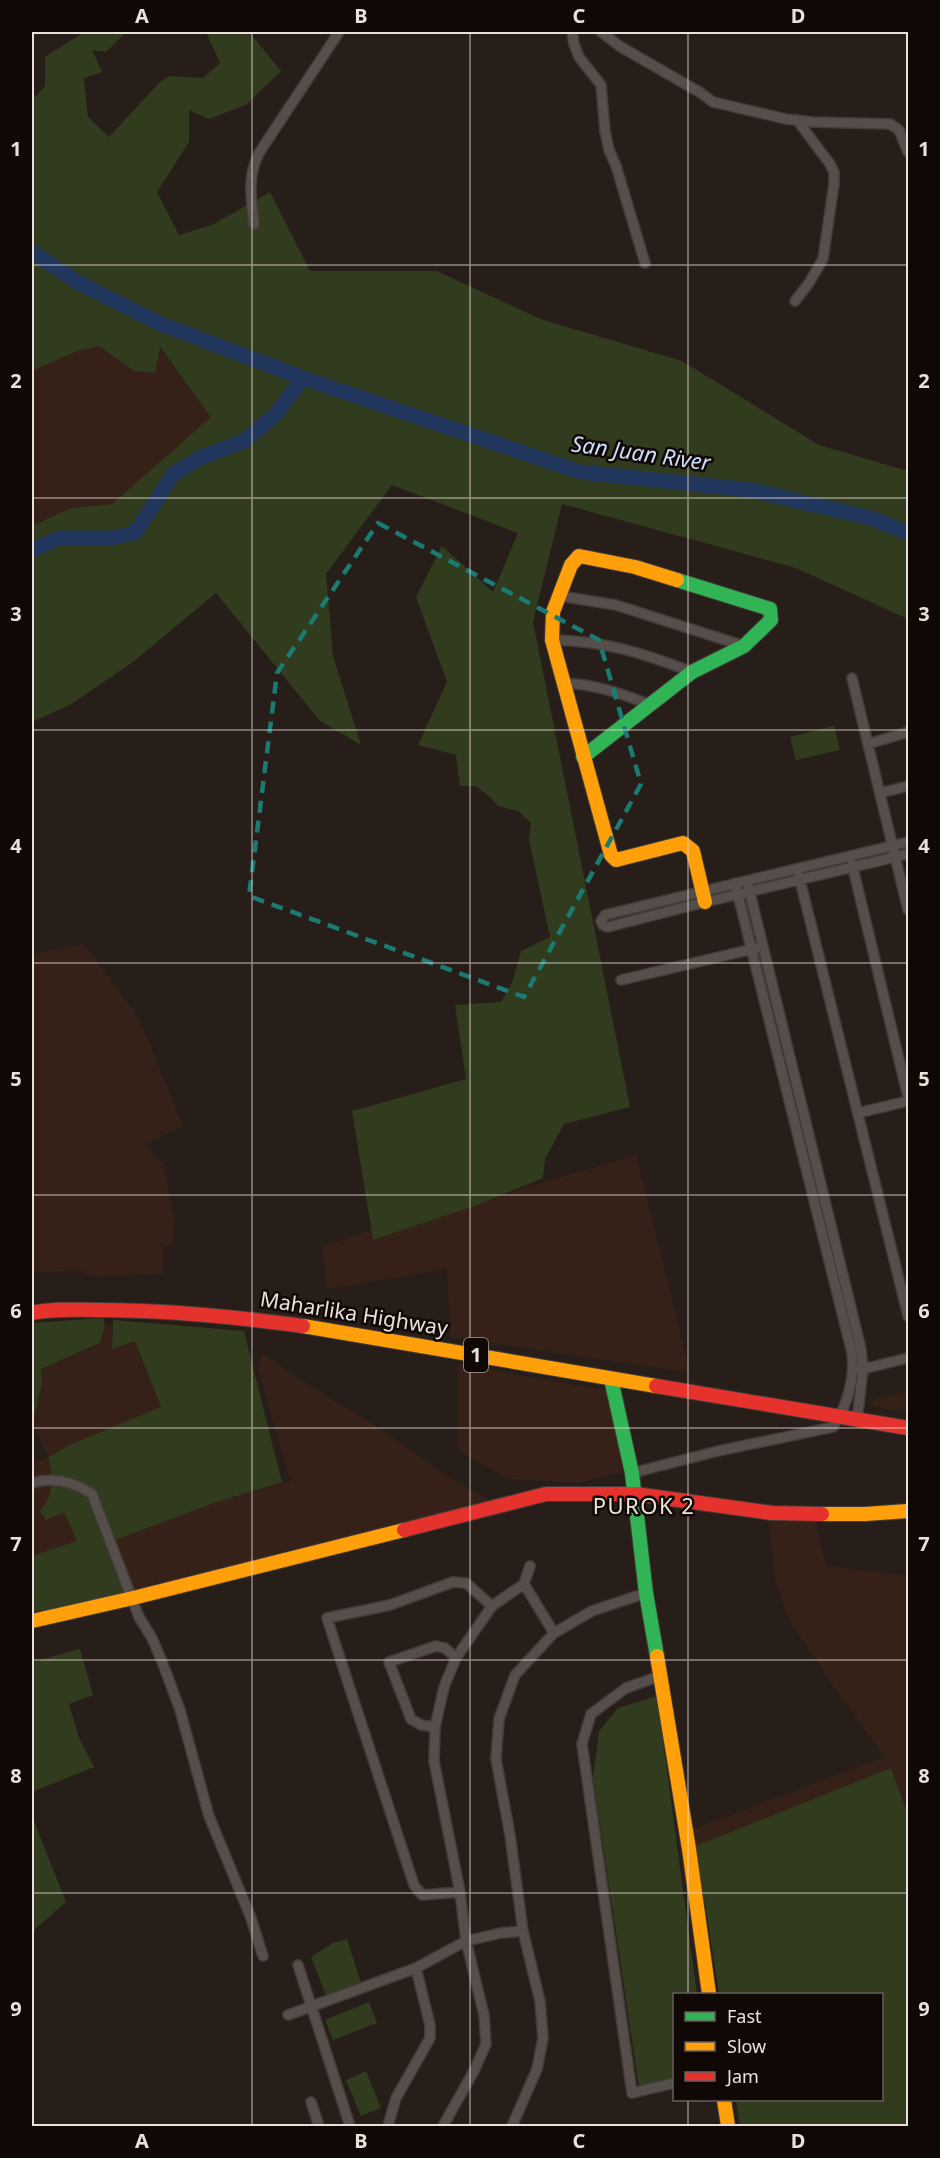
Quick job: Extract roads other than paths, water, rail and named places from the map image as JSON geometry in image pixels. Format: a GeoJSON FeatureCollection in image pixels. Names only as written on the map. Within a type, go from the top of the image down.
{"type":"FeatureCollection","features":[{"type":"Feature","properties":{"kind":"main road"},"geometry":{"type":"LineString","coordinates":[[583,757],[648,704],[692,672],[744,646],[771,620],[770,609],[635,567],[579,556],[571,565],[553,612],[552,640],[562,683],[583,757],[611,855],[616,860],[683,843],[693,851],[703,896]]}},
{"type":"Feature","properties":{"kind":"main road","name":"Maharlika Highway"},"geometry":{"type":"LineString","coordinates":[[34,1311],[125,1310],[259,1320],[304,1326],[909,1428]]}},
{"type":"Feature","properties":{"kind":"main road"},"geometry":{"type":"LineString","coordinates":[[611,1379],[632,1473],[646,1593],[689,1849],[709,1993]]}},
{"type":"Feature","properties":{"kind":"main road"},"geometry":{"type":"LineString","coordinates":[[32,1621],[133,1598],[546,1494],[635,1494],[772,1513],[865,1514],[909,1510]]}},
{"type":"Feature","properties":{"kind":"main road"},"geometry":{"type":"LineString","coordinates":[[724,2101],[728,2127]]}},
{"type":"Feature","properties":{"kind":"street"},"geometry":{"type":"LineString","coordinates":[[254,224],[250,180],[253,166],[275,128],[339,32]]}},
{"type":"Feature","properties":{"kind":"street"},"geometry":{"type":"LineString","coordinates":[[572,32],[573,44],[579,57],[601,85],[609,150],[616,166],[645,263]]}},
{"type":"Feature","properties":{"kind":"street"},"geometry":{"type":"LineString","coordinates":[[601,32],[621,47],[713,102],[797,120],[890,124],[899,130],[909,152]]}},
{"type":"Feature","properties":{"kind":"street"},"geometry":{"type":"LineString","coordinates":[[795,301],[823,259],[832,207],[834,172],[797,120]]}},
{"type":"Feature","properties":{"kind":"street"},"geometry":{"type":"LineString","coordinates":[[560,596],[616,604],[744,646]]}},
{"type":"Feature","properties":{"kind":"street"},"geometry":{"type":"LineString","coordinates":[[552,640],[580,640],[618,646],[692,672]]}},
{"type":"Feature","properties":{"kind":"street"},"geometry":{"type":"LineString","coordinates":[[852,678],[909,910]]}},
{"type":"Feature","properties":{"kind":"street"},"geometry":{"type":"LineString","coordinates":[[562,683],[585,683],[614,690],[648,704]]}},
{"type":"Feature","properties":{"kind":"street"},"geometry":{"type":"LineString","coordinates":[[868,744],[909,732]]}},
{"type":"Feature","properties":{"kind":"street"},"geometry":{"type":"LineString","coordinates":[[880,793],[909,786]]}},
{"type":"Feature","properties":{"kind":"street"},"geometry":{"type":"LineString","coordinates":[[909,842],[735,883],[703,896],[608,927],[603,926],[601,921],[605,915],[703,896],[738,894],[909,855]]}},
{"type":"Feature","properties":{"kind":"street"},"geometry":{"type":"LineString","coordinates":[[850,856],[909,1099],[858,1113]]}},
{"type":"Feature","properties":{"kind":"street"},"geometry":{"type":"LineString","coordinates":[[797,869],[909,1316]]}},
{"type":"Feature","properties":{"kind":"street"},"geometry":{"type":"LineString","coordinates":[[747,880],[861,1349],[857,1420]]}},
{"type":"Feature","properties":{"kind":"street"},"geometry":{"type":"LineString","coordinates":[[632,1473],[718,1451],[833,1427],[840,1417],[859,1368],[849,1342],[735,883]]}},
{"type":"Feature","properties":{"kind":"street"},"geometry":{"type":"LineString","coordinates":[[621,980],[762,946]]}},
{"type":"Feature","properties":{"kind":"street"},"geometry":{"type":"LineString","coordinates":[[859,1368],[909,1358]]}},
{"type":"Feature","properties":{"kind":"street"},"geometry":{"type":"LineString","coordinates":[[32,1483],[43,1480],[77,1484],[92,1494],[140,1617],[163,1664],[180,1710],[209,1816],[251,1918],[263,1956]]}},
{"type":"Feature","properties":{"kind":"street"},"geometry":{"type":"LineString","coordinates":[[443,2127],[476,2069],[486,2044],[484,2015],[466,1941],[460,1892],[434,1761],[435,1727],[444,1687],[456,1658],[492,1606],[524,1584],[530,1566]]}},
{"type":"Feature","properties":{"kind":"street"},"geometry":{"type":"LineString","coordinates":[[460,1892],[422,1895],[414,1885],[327,1618],[390,1605],[461,1581],[492,1606]]}},
{"type":"Feature","properties":{"kind":"street"},"geometry":{"type":"LineString","coordinates":[[524,1584],[554,1633]]}},
{"type":"Feature","properties":{"kind":"street"},"geometry":{"type":"LineString","coordinates":[[512,2127],[537,2069],[543,2038],[540,2001],[523,1931],[510,1835],[496,1759],[499,1719],[515,1675],[554,1633],[592,1611],[646,1593]]}},
{"type":"Feature","properties":{"kind":"street"},"geometry":{"type":"LineString","coordinates":[[435,1727],[421,1725],[411,1719],[389,1662],[436,1646],[445,1648],[456,1658]]}},
{"type":"Feature","properties":{"kind":"street"},"geometry":{"type":"LineString","coordinates":[[660,1676],[626,1688],[591,1714],[582,1744],[632,2093],[673,2083]]}},
{"type":"Feature","properties":{"kind":"street"},"geometry":{"type":"LineString","coordinates":[[288,2014],[416,1968],[466,1941],[501,1933],[523,1931]]}},
{"type":"Feature","properties":{"kind":"street"},"geometry":{"type":"LineString","coordinates":[[298,1965],[350,2127]]}},
{"type":"Feature","properties":{"kind":"street"},"geometry":{"type":"LineString","coordinates":[[388,2127],[396,2098],[430,2038],[430,2025],[416,1968]]}},
{"type":"Feature","properties":{"kind":"street"},"geometry":{"type":"LineString","coordinates":[[311,2102],[319,2127]]}},
{"type":"Feature","properties":{"kind":"waterway","name":"San Juan River"},"geometry":{"type":"LineString","coordinates":[[32,252],[79,283],[161,324],[303,378],[580,472],[750,490],[871,518],[908,533]]}},
{"type":"Feature","properties":{"kind":"waterway"},"geometry":{"type":"LineString","coordinates":[[32,550],[59,538],[112,538],[136,532],[173,474],[202,457],[244,441],[275,415],[303,378]]}},
{"type":"Feature","properties":{"kind":"district","name":"PUROK 2"},"geometry":{"type":"Point","coordinates":[644,1506]}}]}
